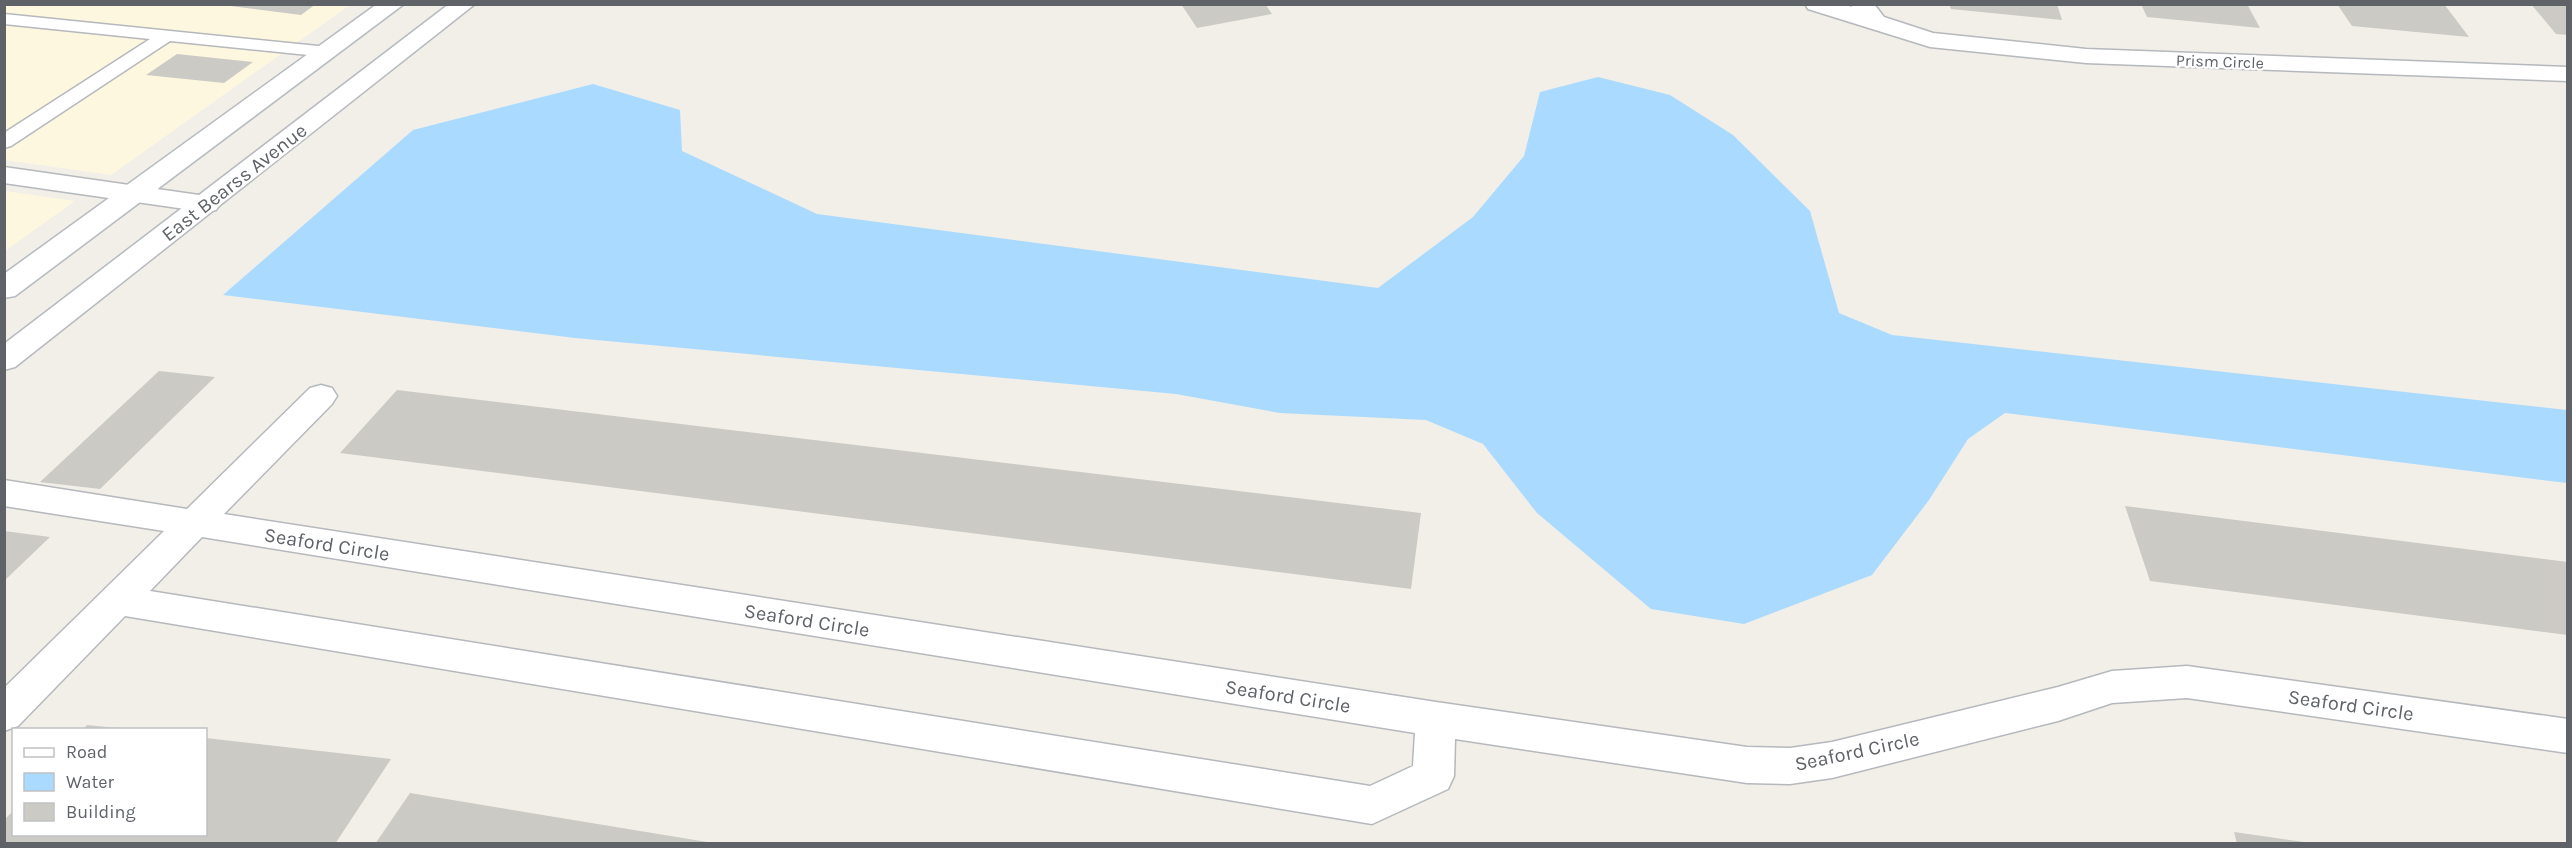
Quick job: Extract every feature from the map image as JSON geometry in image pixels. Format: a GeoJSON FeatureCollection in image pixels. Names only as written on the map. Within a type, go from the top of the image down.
{"type":"FeatureCollection","features":[{"type":"Feature","properties":{"kind":"street"},"geometry":{"type":"LineString","coordinates":[[4,289],[393,4]]}},
{"type":"Feature","properties":{"kind":"street","name":"East Bearss Avenue"},"geometry":{"type":"LineString","coordinates":[[4,360],[464,4]]}},
{"type":"Feature","properties":{"kind":"street","name":"Prism Circle"},"geometry":{"type":"LineString","coordinates":[[1816,4],[1868,14],[1930,40],[2086,56],[2568,74]]}},
{"type":"Feature","properties":{"kind":"street"},"geometry":{"type":"LineString","coordinates":[[4,175],[206,204]]}},
{"type":"Feature","properties":{"kind":"street"},"geometry":{"type":"LineString","coordinates":[[4,714],[321,396]]}},
{"type":"Feature","properties":{"kind":"street","name":"Seaford Circle"},"geometry":{"type":"LineString","coordinates":[[4,493],[1436,719],[1747,765],[1790,766],[1844,758],[2058,704],[2112,687],[2187,682],[2568,736]]}},
{"type":"Feature","properties":{"kind":"street"},"geometry":{"type":"LineString","coordinates":[[117,600],[1372,805],[1433,776],[1436,719]]}},
{"type":"Feature","properties":{"kind":"lane"},"geometry":{"type":"LineString","coordinates":[[4,19],[328,52]]}},
{"type":"Feature","properties":{"kind":"lane"},"geometry":{"type":"LineString","coordinates":[[4,142],[166,36]]}},
{"type":"Feature","properties":{"kind":"shaded area"},"geometry":{"type":"Polygon","coordinates":[[[5,5],[350,5],[111,175],[5,160],[5,5]]]}},
{"type":"Feature","properties":{"kind":"shaded area"},"geometry":{"type":"Polygon","coordinates":[[[5,191],[75,201],[5,251],[5,191]]]}},
{"type":"Feature","properties":{"kind":"water"},"geometry":{"type":"Polygon","coordinates":[[[1598,77],[1670,95],[1733,135],[1810,211],[1839,313],[1892,335],[2567,410],[2567,483],[2005,413],[1968,439],[1929,500],[1872,575],[1744,624],[1651,609],[1537,513],[1483,444],[1426,420],[1280,413],[1176,394],[575,338],[223,295],[413,130],[593,84],[680,110],[682,151],[817,214],[1378,288],[1473,217],[1524,156],[1540,92],[1598,77]]]}},
{"type":"Feature","properties":{"kind":"building"},"geometry":{"type":"Polygon","coordinates":[[[215,4],[316,4],[301,15],[215,4]]]}},
{"type":"Feature","properties":{"kind":"building"},"geometry":{"type":"Polygon","coordinates":[[[1181,4],[1265,4],[1272,14],[1197,28],[1181,4]]]}},
{"type":"Feature","properties":{"kind":"building"},"geometry":{"type":"Polygon","coordinates":[[[1949,4],[2057,4],[2062,20],[1951,9],[1949,4]]]}},
{"type":"Feature","properties":{"kind":"building"},"geometry":{"type":"Polygon","coordinates":[[[2141,4],[2247,4],[2260,28],[2147,17],[2141,4]]]}},
{"type":"Feature","properties":{"kind":"building"},"geometry":{"type":"Polygon","coordinates":[[[2337,4],[2444,4],[2469,37],[2352,26],[2337,4]]]}},
{"type":"Feature","properties":{"kind":"building"},"geometry":{"type":"Polygon","coordinates":[[[2531,4],[2568,4],[2568,35],[2556,34],[2531,4]]]}},
{"type":"Feature","properties":{"kind":"building"},"geometry":{"type":"Polygon","coordinates":[[[177,54],[253,62],[224,83],[146,75],[177,54]]]}},
{"type":"Feature","properties":{"kind":"building"},"geometry":{"type":"Polygon","coordinates":[[[159,371],[215,377],[100,489],[40,482],[159,371]]]}},
{"type":"Feature","properties":{"kind":"building"},"geometry":{"type":"Polygon","coordinates":[[[397,390],[1421,513],[1411,589],[340,453],[397,390]]]}},
{"type":"Feature","properties":{"kind":"building"},"geometry":{"type":"Polygon","coordinates":[[[2125,506],[2568,562],[2568,635],[2150,581],[2125,506]]]}},
{"type":"Feature","properties":{"kind":"building"},"geometry":{"type":"Polygon","coordinates":[[[4,531],[50,537],[4,581],[4,531]]]}},
{"type":"Feature","properties":{"kind":"building"},"geometry":{"type":"Polygon","coordinates":[[[87,725],[117,728],[85,728],[87,725]]]}},
{"type":"Feature","properties":{"kind":"building"},"geometry":{"type":"Polygon","coordinates":[[[207,738],[391,759],[335,844],[4,844],[4,820],[12,812],[12,836],[207,836],[207,738]]]}},
{"type":"Feature","properties":{"kind":"building"},"geometry":{"type":"Polygon","coordinates":[[[410,793],[707,842],[707,844],[375,844],[410,793]]]}},
{"type":"Feature","properties":{"kind":"building"},"geometry":{"type":"Polygon","coordinates":[[[2234,832],[2304,842],[2304,844],[2237,844],[2234,832]]]}}]}
